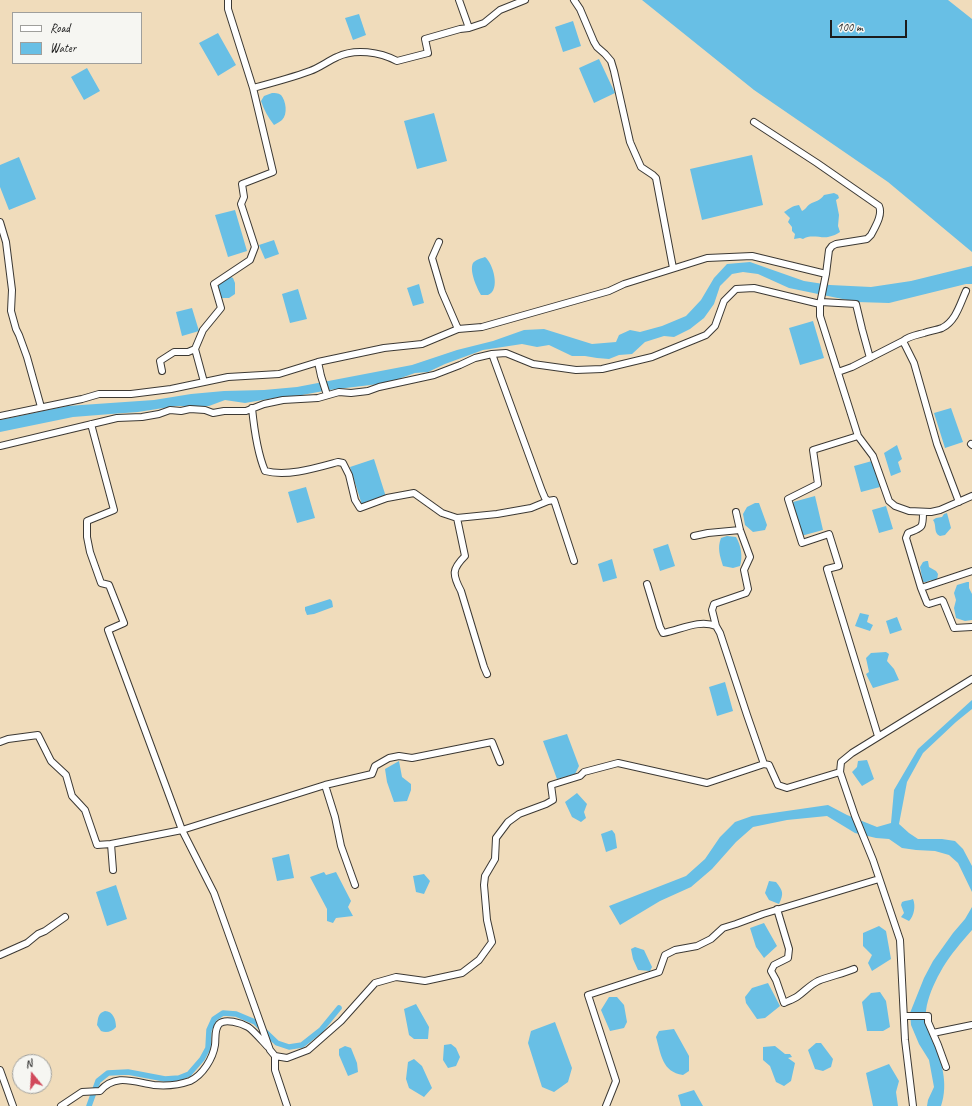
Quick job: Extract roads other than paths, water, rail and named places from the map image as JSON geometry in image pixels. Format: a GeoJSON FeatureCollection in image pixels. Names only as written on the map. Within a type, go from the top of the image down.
{"type":"FeatureCollection","features":[{"type":"Feature","properties":{"kind":"street"},"geometry":{"type":"LineString","coordinates":[[204,382],[195,349],[203,330],[221,308],[214,284],[250,260],[255,247],[241,204],[244,197],[242,184],[273,172],[253,88],[228,10],[228,0]]}},
{"type":"Feature","properties":{"kind":"street"},"geometry":{"type":"LineString","coordinates":[[459,0],[469,28]]}},
{"type":"Feature","properties":{"kind":"street"},"geometry":{"type":"LineString","coordinates":[[253,88],[311,71],[338,56],[352,52],[368,52],[387,56],[397,61],[428,54],[425,39],[484,23],[500,10],[525,0]]}},
{"type":"Feature","properties":{"kind":"street"},"geometry":{"type":"LineString","coordinates":[[574,0],[580,9],[597,47],[611,61],[630,142],[638,161],[641,167],[656,178],[673,268]]}},
{"type":"Feature","properties":{"kind":"street"},"geometry":{"type":"LineString","coordinates":[[754,122],[879,206],[881,211],[869,238],[836,244],[829,250],[820,316],[858,436],[873,456],[889,501],[895,506],[909,511],[931,512],[940,510],[972,496]]}},
{"type":"Feature","properties":{"kind":"street"},"geometry":{"type":"LineString","coordinates":[[0,222],[6,242],[12,290],[11,311],[41,407]]}},
{"type":"Feature","properties":{"kind":"street"},"geometry":{"type":"LineString","coordinates":[[439,242],[432,258],[442,292],[458,329]]}},
{"type":"Feature","properties":{"kind":"street"},"geometry":{"type":"LineString","coordinates":[[0,416],[99,394],[131,394],[171,389],[228,377],[279,374],[318,362],[384,348],[422,344],[458,329],[482,328],[514,319],[609,291],[624,284],[707,258],[752,256],[826,274]]}},
{"type":"Feature","properties":{"kind":"street"},"geometry":{"type":"LineString","coordinates":[[0,446],[117,418],[142,417],[159,414],[170,410],[205,410],[213,413],[224,411],[246,411],[264,404],[283,400],[318,398],[327,394],[339,392],[351,393],[368,391],[379,387],[434,375],[475,358],[492,354],[506,353],[533,364],[576,370],[602,369],[652,357],[706,334],[715,326],[724,301],[736,289],[754,288],[821,301],[856,304],[870,358]]}},
{"type":"Feature","properties":{"kind":"street"},"geometry":{"type":"LineString","coordinates":[[838,372],[852,367],[907,338],[942,328],[956,315],[966,291]]}},
{"type":"Feature","properties":{"kind":"street"},"geometry":{"type":"LineString","coordinates":[[903,341],[914,364],[937,444],[959,502]]}},
{"type":"Feature","properties":{"kind":"street"},"geometry":{"type":"LineString","coordinates":[[162,371],[160,361],[174,352],[188,352],[195,349]]}},
{"type":"Feature","properties":{"kind":"street"},"geometry":{"type":"LineString","coordinates":[[492,354],[542,491],[548,501]]}},
{"type":"Feature","properties":{"kind":"street"},"geometry":{"type":"LineString","coordinates":[[318,362],[327,394]]}},
{"type":"Feature","properties":{"kind":"street"},"geometry":{"type":"LineString","coordinates":[[252,408],[261,462],[265,471],[300,471],[338,462],[343,463],[349,475],[355,500],[360,508],[387,498],[414,493],[442,513],[457,518],[497,514],[531,508],[554,500],[574,561]]}},
{"type":"Feature","properties":{"kind":"street"},"geometry":{"type":"LineString","coordinates":[[91,424],[114,510],[87,520],[87,537],[90,552],[101,583],[108,585],[124,622],[108,630],[182,830],[214,893],[270,1050]]}},
{"type":"Feature","properties":{"kind":"street"},"geometry":{"type":"LineString","coordinates":[[858,436],[813,450],[818,484],[788,499],[802,543],[830,534],[839,566],[827,569],[878,736]]}},
{"type":"Feature","properties":{"kind":"street"},"geometry":{"type":"LineString","coordinates":[[736,512],[740,530],[750,557],[744,570],[748,589],[746,593],[714,604],[712,610],[716,626],[720,633],[764,764]]}},
{"type":"Feature","properties":{"kind":"street"},"geometry":{"type":"LineString","coordinates":[[923,512],[923,524],[920,528],[908,533],[906,538],[927,603],[929,604],[942,600],[954,628],[972,627]]}},
{"type":"Feature","properties":{"kind":"street"},"geometry":{"type":"LineString","coordinates":[[457,518],[465,556],[457,564],[455,569],[455,580],[461,591],[487,674]]}},
{"type":"Feature","properties":{"kind":"street"},"geometry":{"type":"LineString","coordinates":[[694,536],[740,530]]}},
{"type":"Feature","properties":{"kind":"street"},"geometry":{"type":"LineString","coordinates":[[921,588],[972,572]]}},
{"type":"Feature","properties":{"kind":"street"},"geometry":{"type":"LineString","coordinates":[[647,584],[663,633],[699,624],[711,624],[716,626]]}},
{"type":"Feature","properties":{"kind":"street"},"geometry":{"type":"LineString","coordinates":[[913,1106],[905,1040],[906,1016],[900,940],[840,772],[841,762],[878,736],[972,679]]}},
{"type":"Feature","properties":{"kind":"street"},"geometry":{"type":"LineString","coordinates":[[0,742],[8,739],[38,735],[51,761],[66,775],[72,796],[85,810],[97,845],[111,844],[182,830],[325,785],[372,774],[375,766],[389,758],[399,756],[412,758],[492,742],[500,762]]}},
{"type":"Feature","properties":{"kind":"street"},"geometry":{"type":"LineString","coordinates":[[61,1106],[82,1092],[100,1091],[105,1085],[118,1080],[156,1085],[174,1085],[191,1080],[204,1070],[213,1056],[216,1044],[216,1032],[219,1025],[224,1021],[230,1021],[247,1026],[276,1056],[287,1058],[308,1050],[341,1021],[375,983],[396,977],[425,981],[462,973],[479,960],[492,942],[487,920],[484,885],[485,876],[494,859],[496,838],[508,822],[519,814],[553,800],[551,785],[580,776],[584,772],[618,763],[706,783],[764,764],[769,765],[778,785],[787,788],[840,772]]}},
{"type":"Feature","properties":{"kind":"street"},"geometry":{"type":"LineString","coordinates":[[325,785],[342,846],[355,885]]}},
{"type":"Feature","properties":{"kind":"street"},"geometry":{"type":"LineString","coordinates":[[111,844],[113,870]]}},
{"type":"Feature","properties":{"kind":"street"},"geometry":{"type":"LineString","coordinates":[[606,1106],[616,1081],[588,995],[658,972],[665,955],[675,950],[697,946],[711,939],[724,928],[777,909],[879,879]]}},
{"type":"Feature","properties":{"kind":"street"},"geometry":{"type":"LineString","coordinates":[[777,909],[789,949],[788,958],[774,965],[771,971],[776,980],[784,1003],[797,997],[806,988],[818,981],[854,969]]}},
{"type":"Feature","properties":{"kind":"street"},"geometry":{"type":"LineString","coordinates":[[0,955],[27,943],[38,934],[65,917]]}},
{"type":"Feature","properties":{"kind":"street"},"geometry":{"type":"LineString","coordinates":[[906,1016],[928,1016],[928,1022],[946,1067]]}},
{"type":"Feature","properties":{"kind":"street"},"geometry":{"type":"LineString","coordinates":[[933,1033],[972,1025]]}},
{"type":"Feature","properties":{"kind":"street"},"geometry":{"type":"LineString","coordinates":[[276,1056],[275,1070],[287,1106]]}},
{"type":"Feature","properties":{"kind":"street"},"geometry":{"type":"LineString","coordinates":[[0,1070],[14,1106]]}},
{"type":"Feature","properties":{"kind":"water"},"geometry":{"type":"Polygon","coordinates":[[[642,0],[948,0],[972,19],[972,252],[888,182],[754,90],[642,0]]]}},
{"type":"Feature","properties":{"kind":"water"},"geometry":{"type":"Polygon","coordinates":[[[359,14],[366,35],[353,40],[345,18],[359,14]]]}},
{"type":"Feature","properties":{"kind":"water"},"geometry":{"type":"Polygon","coordinates":[[[573,21],[581,46],[563,52],[555,27],[573,21]]]}},
{"type":"Feature","properties":{"kind":"water"},"geometry":{"type":"Polygon","coordinates":[[[218,33],[236,65],[218,76],[199,43],[218,33]]]}},
{"type":"Feature","properties":{"kind":"water"},"geometry":{"type":"Polygon","coordinates":[[[599,59],[615,93],[594,103],[579,68],[599,59]]]}},
{"type":"Feature","properties":{"kind":"water"},"geometry":{"type":"Polygon","coordinates":[[[87,68],[100,91],[84,100],[71,77],[87,68]]]}},
{"type":"Feature","properties":{"kind":"water"},"geometry":{"type":"Polygon","coordinates":[[[272,93],[278,93],[281,95],[286,108],[284,117],[281,121],[274,125],[266,113],[261,101],[264,96],[272,93]]]}},
{"type":"Feature","properties":{"kind":"water"},"geometry":{"type":"Polygon","coordinates":[[[434,113],[447,161],[417,169],[404,121],[434,113]]]}},
{"type":"Feature","properties":{"kind":"water"},"geometry":{"type":"Polygon","coordinates":[[[752,155],[763,205],[702,220],[690,169],[752,155]]]}},
{"type":"Feature","properties":{"kind":"water"},"geometry":{"type":"Polygon","coordinates":[[[19,157],[36,199],[9,210],[0,187],[0,165],[19,157]]]}},
{"type":"Feature","properties":{"kind":"water"},"geometry":{"type":"Polygon","coordinates":[[[834,193],[838,195],[839,198],[836,200],[839,215],[838,226],[840,232],[828,237],[812,236],[803,239],[794,239],[795,234],[788,222],[790,218],[784,212],[799,205],[802,211],[810,204],[821,199],[824,195],[834,193]]]}},
{"type":"Feature","properties":{"kind":"water"},"geometry":{"type":"Polygon","coordinates":[[[235,210],[247,251],[228,257],[215,215],[235,210]]]}},
{"type":"Feature","properties":{"kind":"water"},"geometry":{"type":"Polygon","coordinates":[[[274,240],[279,254],[265,259],[259,245],[274,240]]]}},
{"type":"Feature","properties":{"kind":"water"},"geometry":{"type":"Polygon","coordinates":[[[485,257],[493,270],[495,282],[492,292],[488,295],[481,295],[474,279],[472,266],[475,261],[485,257]]]}},
{"type":"Feature","properties":{"kind":"water"},"geometry":{"type":"Polygon","coordinates":[[[750,262],[804,281],[830,285],[871,287],[911,281],[972,266],[972,284],[966,284],[889,303],[857,302],[789,288],[758,274],[743,272],[732,274],[720,286],[714,304],[704,318],[690,329],[674,337],[664,336],[645,342],[632,354],[619,355],[609,359],[572,356],[549,345],[537,347],[522,344],[483,350],[428,372],[415,373],[387,383],[245,403],[225,400],[209,406],[176,406],[138,412],[73,417],[0,432],[0,420],[67,406],[154,400],[191,394],[224,391],[297,387],[412,365],[457,350],[493,341],[524,330],[544,329],[592,344],[616,342],[619,335],[630,330],[640,332],[662,326],[686,316],[701,300],[714,278],[727,264],[750,262]]]}},
{"type":"Feature","properties":{"kind":"water"},"geometry":{"type":"Polygon","coordinates":[[[231,277],[235,283],[235,294],[229,298],[220,298],[219,283],[231,277]]]}},
{"type":"Feature","properties":{"kind":"water"},"geometry":{"type":"Polygon","coordinates":[[[419,284],[424,303],[413,306],[407,288],[419,284]]]}},
{"type":"Feature","properties":{"kind":"water"},"geometry":{"type":"Polygon","coordinates":[[[298,289],[307,319],[290,323],[282,294],[298,289]]]}},
{"type":"Feature","properties":{"kind":"water"},"geometry":{"type":"Polygon","coordinates":[[[192,308],[199,331],[182,336],[176,312],[192,308]]]}},
{"type":"Feature","properties":{"kind":"water"},"geometry":{"type":"Polygon","coordinates":[[[813,321],[824,358],[800,365],[789,328],[813,321]]]}},
{"type":"Feature","properties":{"kind":"water"},"geometry":{"type":"Polygon","coordinates":[[[951,408],[963,442],[945,448],[934,413],[951,408]]]}},
{"type":"Feature","properties":{"kind":"water"},"geometry":{"type":"Polygon","coordinates":[[[897,445],[902,459],[898,462],[901,472],[891,476],[884,453],[897,445]]]}},
{"type":"Feature","properties":{"kind":"water"},"geometry":{"type":"Polygon","coordinates":[[[374,459],[386,497],[362,505],[350,467],[374,459]]]}},
{"type":"Feature","properties":{"kind":"water"},"geometry":{"type":"Polygon","coordinates":[[[872,461],[880,487],[861,492],[854,466],[872,461]]]}},
{"type":"Feature","properties":{"kind":"water"},"geometry":{"type":"Polygon","coordinates":[[[306,487],[315,518],[297,523],[288,492],[306,487]]]}},
{"type":"Feature","properties":{"kind":"water"},"geometry":{"type":"Polygon","coordinates":[[[815,496],[823,530],[801,536],[793,502],[815,496]]]}},
{"type":"Feature","properties":{"kind":"water"},"geometry":{"type":"Polygon","coordinates":[[[755,503],[759,503],[767,525],[765,530],[753,532],[745,525],[743,514],[747,507],[755,503]]]}},
{"type":"Feature","properties":{"kind":"water"},"geometry":{"type":"Polygon","coordinates":[[[886,506],[893,529],[879,533],[872,510],[886,506]]]}},
{"type":"Feature","properties":{"kind":"water"},"geometry":{"type":"Polygon","coordinates":[[[947,513],[951,528],[945,535],[940,536],[936,531],[933,520],[942,517],[947,513]]]}},
{"type":"Feature","properties":{"kind":"water"},"geometry":{"type":"Polygon","coordinates":[[[727,536],[736,537],[738,540],[741,555],[740,566],[733,568],[723,566],[719,552],[719,545],[721,538],[727,536]]]}},
{"type":"Feature","properties":{"kind":"water"},"geometry":{"type":"Polygon","coordinates":[[[668,544],[675,566],[660,571],[653,549],[668,544]]]}},
{"type":"Feature","properties":{"kind":"water"},"geometry":{"type":"Polygon","coordinates":[[[612,559],[617,578],[603,582],[598,564],[612,559]]]}},
{"type":"Feature","properties":{"kind":"water"},"geometry":{"type":"Polygon","coordinates":[[[928,561],[929,567],[938,574],[937,580],[933,582],[931,580],[923,582],[920,567],[923,562],[928,561]]]}},
{"type":"Feature","properties":{"kind":"water"},"geometry":{"type":"Polygon","coordinates":[[[969,582],[969,588],[972,594],[972,620],[965,621],[956,618],[954,608],[956,600],[954,593],[957,585],[969,582]]]}},
{"type":"Feature","properties":{"kind":"water"},"geometry":{"type":"Polygon","coordinates":[[[330,599],[333,607],[307,615],[305,607],[330,599]]]}},
{"type":"Feature","properties":{"kind":"water"},"geometry":{"type":"Polygon","coordinates":[[[860,613],[869,615],[867,622],[873,625],[870,631],[855,626],[860,613]]]}},
{"type":"Feature","properties":{"kind":"water"},"geometry":{"type":"Polygon","coordinates":[[[897,617],[902,630],[890,634],[886,621],[897,617]]]}},
{"type":"Feature","properties":{"kind":"water"},"geometry":{"type":"Polygon","coordinates":[[[886,652],[889,654],[887,661],[894,669],[899,680],[873,688],[866,674],[869,672],[866,658],[871,653],[886,652]]]}},
{"type":"Feature","properties":{"kind":"water"},"geometry":{"type":"Polygon","coordinates":[[[725,682],[733,711],[717,716],[709,687],[725,682]]]}},
{"type":"Feature","properties":{"kind":"water"},"geometry":{"type":"Polygon","coordinates":[[[972,700],[972,709],[923,753],[907,782],[899,824],[918,839],[942,839],[955,841],[963,849],[972,866],[972,892],[958,863],[949,855],[935,851],[902,848],[889,839],[876,838],[855,833],[827,816],[787,820],[753,827],[736,842],[712,869],[691,887],[660,901],[620,925],[609,906],[686,876],[705,859],[720,837],[735,822],[752,816],[828,805],[847,815],[877,827],[891,823],[894,790],[918,749],[972,700]]]}},
{"type":"Feature","properties":{"kind":"water"},"geometry":{"type":"Polygon","coordinates":[[[567,734],[579,766],[575,774],[557,779],[543,741],[567,734]]]}},
{"type":"Feature","properties":{"kind":"water"},"geometry":{"type":"Polygon","coordinates":[[[867,760],[874,779],[862,786],[852,772],[857,767],[858,761],[867,760]]]}},
{"type":"Feature","properties":{"kind":"water"},"geometry":{"type":"Polygon","coordinates":[[[399,761],[402,777],[411,784],[411,790],[407,801],[394,802],[387,782],[385,769],[399,761]]]}},
{"type":"Feature","properties":{"kind":"water"},"geometry":{"type":"Polygon","coordinates":[[[577,793],[587,804],[584,812],[586,818],[581,822],[572,817],[565,802],[577,793]]]}},
{"type":"Feature","properties":{"kind":"water"},"geometry":{"type":"Polygon","coordinates":[[[612,830],[615,834],[617,848],[606,852],[601,834],[612,830]]]}},
{"type":"Feature","properties":{"kind":"water"},"geometry":{"type":"Polygon","coordinates":[[[289,854],[294,878],[277,881],[272,858],[289,854]]]}},
{"type":"Feature","properties":{"kind":"water"},"geometry":{"type":"Polygon","coordinates":[[[324,872],[326,875],[336,872],[351,901],[348,907],[353,916],[336,918],[333,923],[327,921],[327,909],[310,877],[324,872]]]}},
{"type":"Feature","properties":{"kind":"water"},"geometry":{"type":"Polygon","coordinates":[[[424,874],[430,881],[424,894],[416,892],[413,876],[424,874]]]}},
{"type":"Feature","properties":{"kind":"water"},"geometry":{"type":"Polygon","coordinates":[[[769,881],[776,882],[781,890],[782,897],[779,904],[769,900],[765,893],[769,881]]]}},
{"type":"Feature","properties":{"kind":"water"},"geometry":{"type":"Polygon","coordinates":[[[116,885],[127,919],[107,926],[96,892],[116,885]]]}},
{"type":"Feature","properties":{"kind":"water"},"geometry":{"type":"Polygon","coordinates":[[[913,899],[914,911],[909,921],[901,917],[904,913],[901,905],[902,902],[913,899]]]}},
{"type":"Feature","properties":{"kind":"water"},"geometry":{"type":"Polygon","coordinates":[[[972,907],[972,930],[951,955],[940,972],[928,1001],[926,1020],[941,1063],[944,1089],[941,1106],[927,1106],[934,1087],[929,1060],[919,1044],[911,1025],[910,1013],[924,978],[933,961],[965,919],[972,907]]]}},
{"type":"Feature","properties":{"kind":"water"},"geometry":{"type":"Polygon","coordinates":[[[764,923],[777,946],[764,958],[756,947],[750,928],[764,923]]]}},
{"type":"Feature","properties":{"kind":"water"},"geometry":{"type":"Polygon","coordinates":[[[879,926],[886,931],[891,959],[872,971],[868,963],[872,955],[863,946],[863,933],[879,926]]]}},
{"type":"Feature","properties":{"kind":"water"},"geometry":{"type":"Polygon","coordinates":[[[635,947],[644,950],[652,967],[650,971],[638,970],[633,959],[631,949],[635,947]]]}},
{"type":"Feature","properties":{"kind":"water"},"geometry":{"type":"Polygon","coordinates":[[[768,983],[780,1006],[765,1018],[757,1019],[746,1003],[745,997],[752,988],[768,983]]]}},
{"type":"Feature","properties":{"kind":"water"},"geometry":{"type":"Polygon","coordinates":[[[880,992],[886,1001],[890,1027],[883,1031],[867,1031],[862,1002],[871,993],[880,992]]]}},
{"type":"Feature","properties":{"kind":"water"},"geometry":{"type":"Polygon","coordinates":[[[609,997],[617,997],[624,1005],[627,1022],[624,1028],[610,1031],[601,1010],[609,997]]]}},
{"type":"Feature","properties":{"kind":"water"},"geometry":{"type":"Polygon","coordinates":[[[416,1004],[429,1027],[428,1039],[414,1039],[409,1035],[404,1009],[416,1004]]]}},
{"type":"Feature","properties":{"kind":"water"},"geometry":{"type":"Polygon","coordinates":[[[105,1011],[112,1014],[116,1024],[114,1029],[107,1032],[101,1031],[97,1025],[100,1014],[105,1011]]]}},
{"type":"Feature","properties":{"kind":"water"},"geometry":{"type":"Polygon","coordinates":[[[555,1022],[572,1068],[568,1082],[554,1092],[542,1087],[528,1043],[531,1031],[555,1022]]]}},
{"type":"Feature","properties":{"kind":"water"},"geometry":{"type":"Polygon","coordinates":[[[674,1029],[689,1056],[689,1071],[683,1075],[676,1073],[667,1066],[661,1056],[656,1037],[659,1031],[674,1029]]]}},
{"type":"Feature","properties":{"kind":"water"},"geometry":{"type":"Polygon","coordinates":[[[816,1043],[821,1043],[833,1059],[831,1067],[823,1071],[815,1069],[808,1050],[816,1043]]]}},
{"type":"Feature","properties":{"kind":"water"},"geometry":{"type":"Polygon","coordinates":[[[451,1044],[456,1048],[460,1057],[456,1066],[448,1068],[443,1060],[444,1045],[451,1044]]]}},
{"type":"Feature","properties":{"kind":"water"},"geometry":{"type":"Polygon","coordinates":[[[345,1046],[351,1048],[357,1063],[358,1072],[348,1076],[339,1055],[339,1049],[345,1046]]]}},
{"type":"Feature","properties":{"kind":"water"},"geometry":{"type":"Polygon","coordinates":[[[775,1046],[785,1054],[790,1054],[792,1057],[788,1058],[795,1063],[791,1081],[784,1086],[776,1082],[770,1066],[763,1060],[763,1047],[775,1046]]]}},
{"type":"Feature","properties":{"kind":"water"},"geometry":{"type":"Polygon","coordinates":[[[414,1059],[422,1066],[432,1088],[424,1097],[409,1088],[406,1079],[408,1062],[414,1059]]]}},
{"type":"Feature","properties":{"kind":"water"},"geometry":{"type":"Polygon","coordinates":[[[889,1064],[899,1081],[896,1092],[898,1106],[873,1106],[866,1073],[889,1064]]]}},
{"type":"Feature","properties":{"kind":"water"},"geometry":{"type":"Polygon","coordinates":[[[694,1090],[703,1106],[681,1106],[678,1095],[694,1090]]]}},
{"type":"Feature","properties":{"kind":"waterway"},"geometry":{"type":"LineString","coordinates":[[89,1106],[98,1081],[108,1073],[128,1072],[165,1079],[179,1078],[189,1074],[202,1059],[208,1048],[209,1030],[214,1019],[223,1013],[236,1014],[255,1022],[277,1043],[289,1047],[302,1045],[321,1030],[339,1008]]}}]}
